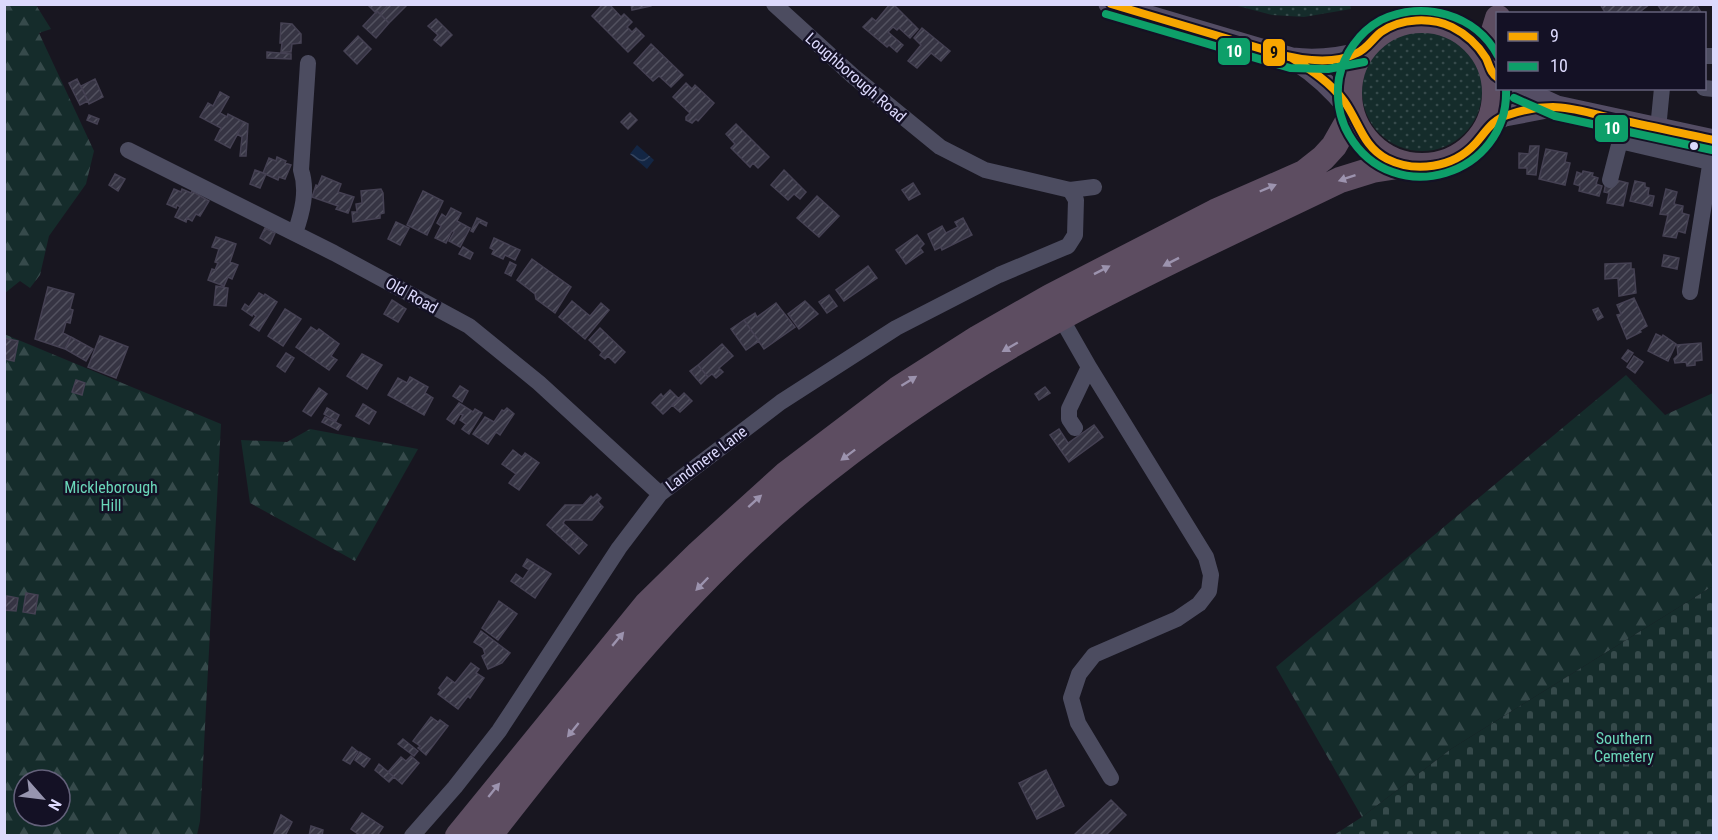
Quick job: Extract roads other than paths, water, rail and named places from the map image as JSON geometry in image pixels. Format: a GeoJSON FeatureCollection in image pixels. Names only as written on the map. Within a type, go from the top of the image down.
{"type":"FeatureCollection","features":[{"type":"Feature","properties":{"kind":"highway"},"geometry":{"type":"LineString","coordinates":[[1439,4],[1413,12],[1397,24],[1383,30],[1371,40],[1355,62],[1348,85],[1350,113],[1359,133],[1371,147],[1386,158],[1404,165],[1421,167],[1438,165],[1454,160],[1474,144],[1489,123],[1495,100],[1492,70],[1496,34]]}},
{"type":"Feature","properties":{"kind":"highway"},"geometry":{"type":"LineString","coordinates":[[1413,12],[1462,32],[1475,43],[1492,70]]}},
{"type":"Feature","properties":{"kind":"highway"},"geometry":{"type":"LineString","coordinates":[[458,836],[647,604],[786,474],[898,389],[978,338],[1050,297],[1215,212],[1304,173],[1334,146],[1350,113]]}},
{"type":"Feature","properties":{"kind":"highway"},"geometry":{"type":"LineString","coordinates":[[489,836],[607,689],[667,621],[755,531],[801,491],[911,409],[991,358],[1061,318],[1340,180],[1372,170],[1404,165]]}},
{"type":"Feature","properties":{"kind":"main road"},"geometry":{"type":"LineString","coordinates":[[1109,4],[1292,58],[1327,60],[1361,52]]}},
{"type":"Feature","properties":{"kind":"main road"},"geometry":{"type":"LineString","coordinates":[[1292,58],[1327,83],[1350,113]]}},
{"type":"Feature","properties":{"kind":"main road"},"geometry":{"type":"LineString","coordinates":[[1522,90],[1557,106],[1713,140]]}},
{"type":"Feature","properties":{"kind":"main road"},"geometry":{"type":"LineString","coordinates":[[1489,123],[1505,116],[1557,106]]}},
{"type":"Feature","properties":{"kind":"street","name":"Loughborough Road"},"geometry":{"type":"LineString","coordinates":[[774,4],[859,81],[940,147],[985,170],[1070,190]]}},
{"type":"Feature","properties":{"kind":"street"},"geometry":{"type":"LineString","coordinates":[[295,233],[302,212],[305,182],[301,170],[308,63]]}},
{"type":"Feature","properties":{"kind":"street"},"geometry":{"type":"LineString","coordinates":[[1658,129],[1662,90]]}},
{"type":"Feature","properties":{"kind":"street"},"geometry":{"type":"LineString","coordinates":[[1690,292],[1712,163],[1713,140]]}},
{"type":"Feature","properties":{"kind":"street"},"geometry":{"type":"LineString","coordinates":[[1610,180],[1620,141],[1712,163]]}},
{"type":"Feature","properties":{"kind":"street","name":"Old Road"},"geometry":{"type":"LineString","coordinates":[[128,150],[295,233],[469,326],[539,383],[660,494]]}},
{"type":"Feature","properties":{"kind":"street"},"geometry":{"type":"LineString","coordinates":[[1070,190],[1094,187]]}},
{"type":"Feature","properties":{"kind":"street","name":"Landmere Lane"},"geometry":{"type":"LineString","coordinates":[[412,836],[455,787],[499,731],[619,548],[660,494],[782,402],[896,328],[999,275],[1068,246],[1075,235],[1076,200],[1070,190]]}},
{"type":"Feature","properties":{"kind":"street"},"geometry":{"type":"LineString","coordinates":[[1061,318],[1206,557],[1211,575],[1209,591],[1199,604],[1177,619],[1094,655],[1079,674],[1071,699],[1078,723],[1111,778]]}},
{"type":"Feature","properties":{"kind":"street"},"geometry":{"type":"LineString","coordinates":[[1075,428],[1069,419],[1069,409],[1089,367]]}},
{"type":"Feature","properties":{"kind":"water"},"geometry":{"type":"Polygon","coordinates":[[[637,145],[654,160],[647,169],[630,154],[637,145]]]}},
{"type":"Feature","properties":{"kind":"park label","name":"Mickleborough Hill"},"geometry":{"type":"Point","coordinates":[111,496]}},
{"type":"Feature","properties":{"kind":"park label","name":"Southern Cemetery"},"geometry":{"type":"Point","coordinates":[1624,747]}}]}
